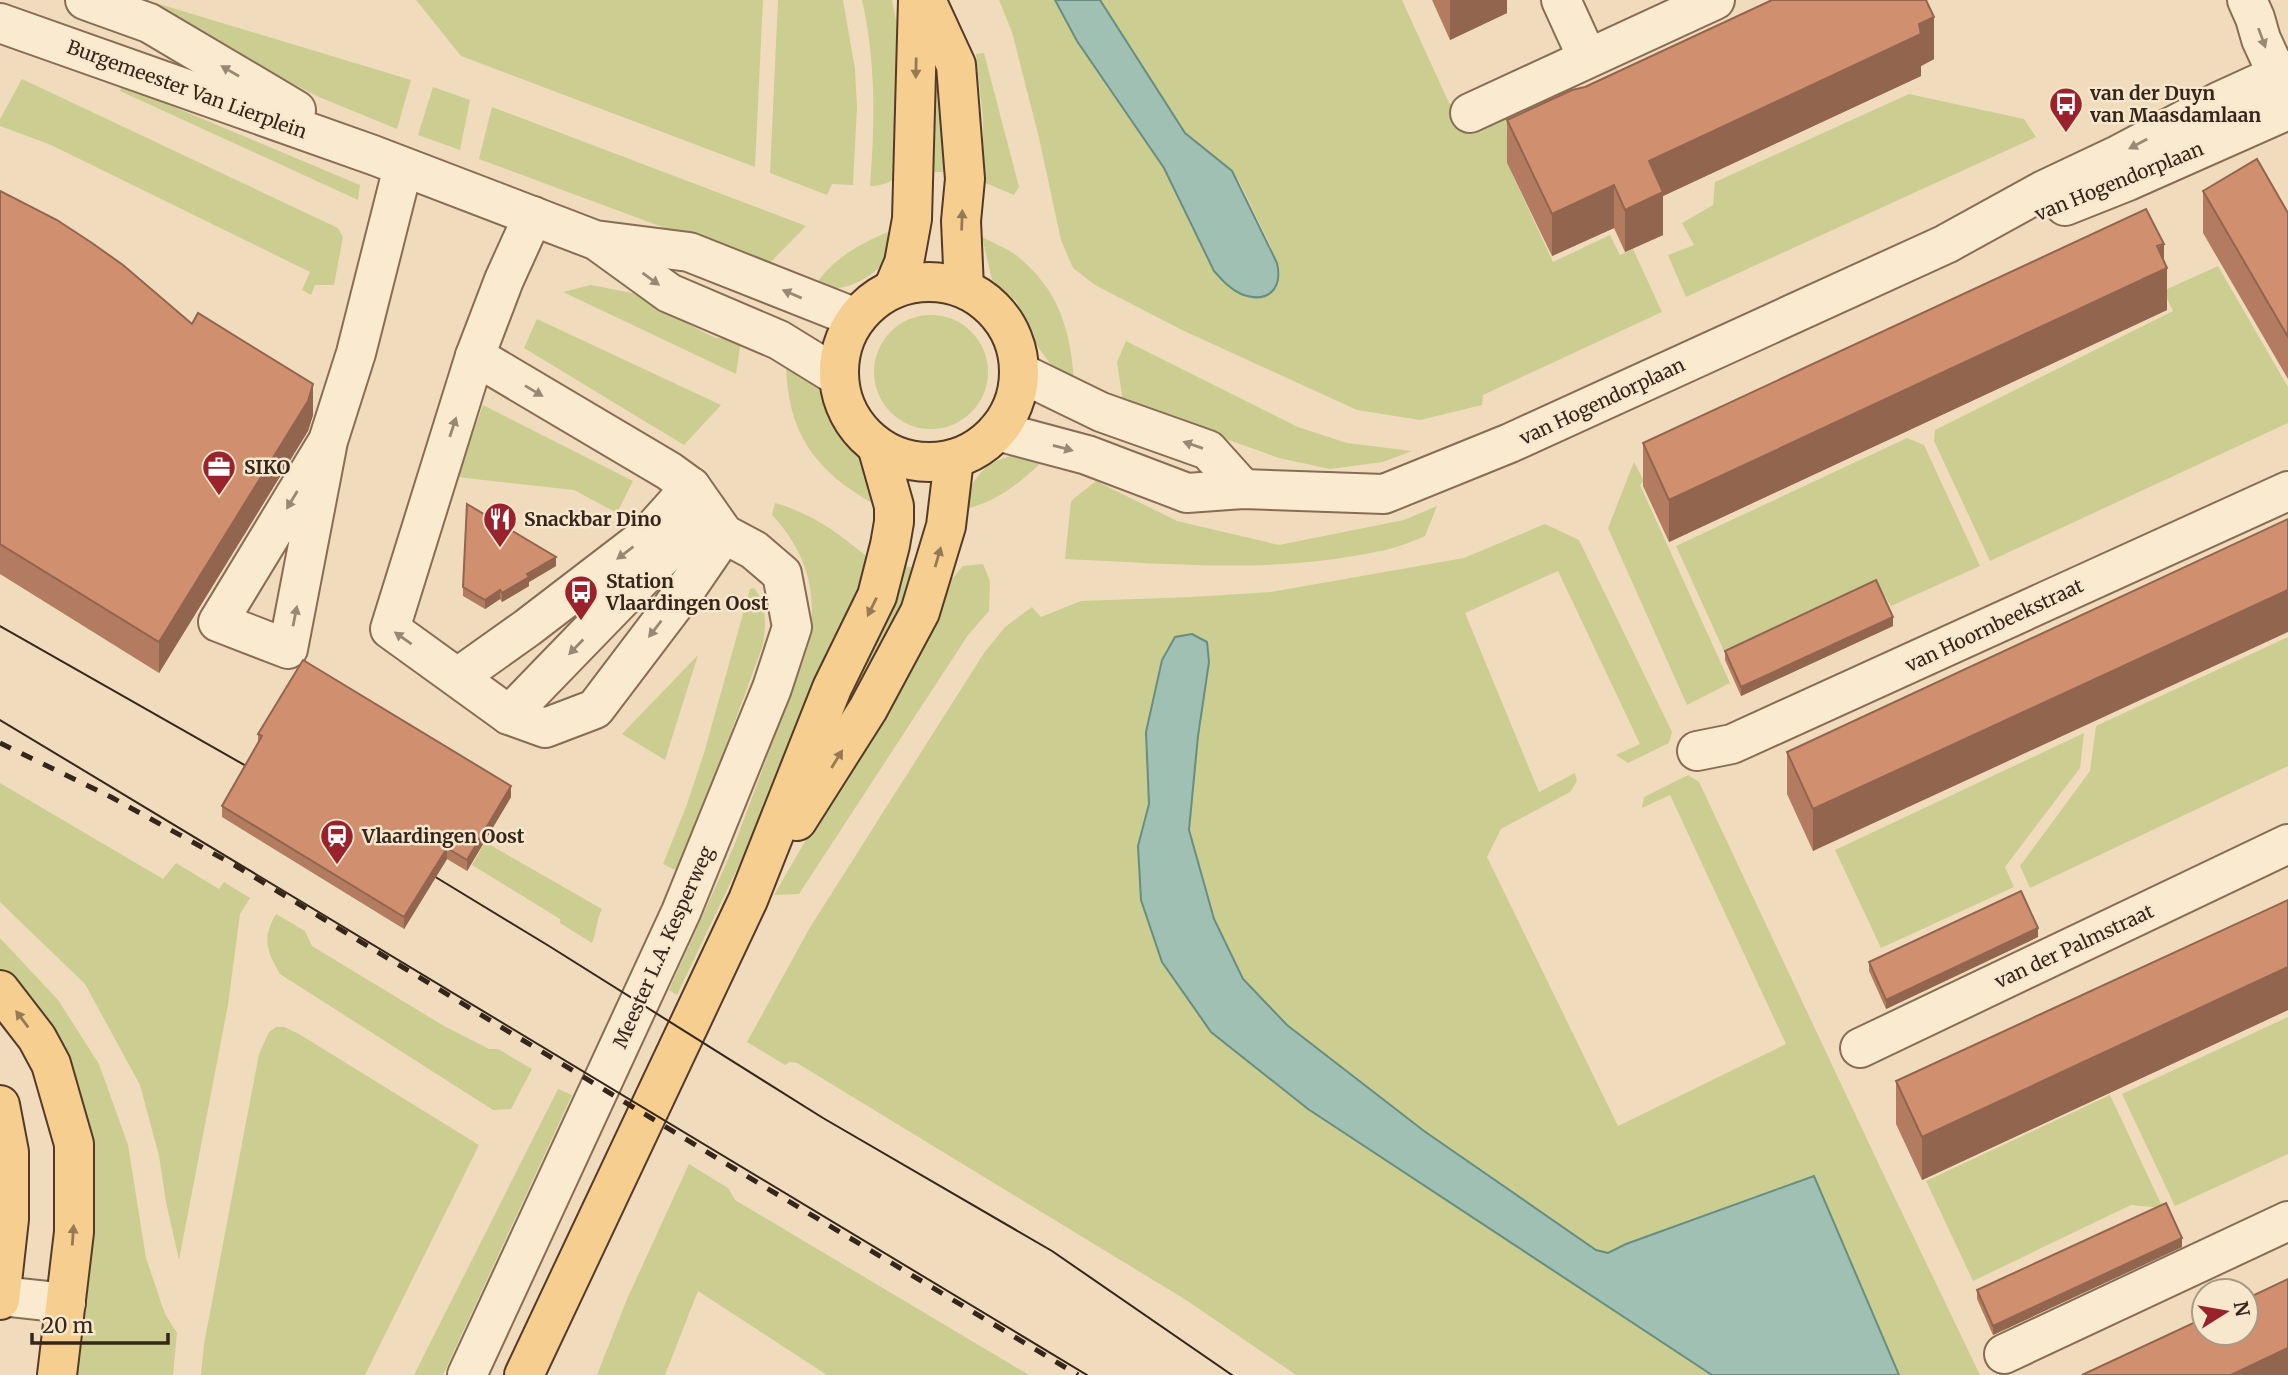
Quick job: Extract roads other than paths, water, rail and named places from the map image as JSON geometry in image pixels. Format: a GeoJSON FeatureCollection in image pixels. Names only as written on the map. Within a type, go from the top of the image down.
{"type":"FeatureCollection","features":[{"type":"Feature","properties":{"kind":"main road"},"geometry":{"type":"LineString","coordinates":[[892,289],[904,264],[912,219],[918,0]]}},
{"type":"Feature","properties":{"kind":"main road"},"geometry":{"type":"LineString","coordinates":[[926,0],[956,65],[965,179],[961,221],[964,288]]}},
{"type":"Feature","properties":{"kind":"main road"},"geometry":{"type":"LineString","coordinates":[[929,281],[964,288],[993,308],[1013,337],[1019,372],[1014,403],[997,431],[984,443],[954,459],[914,461],[895,455],[877,446],[850,415],[839,377],[842,346],[856,318],[872,301],[892,289],[929,281]]}},
{"type":"Feature","properties":{"kind":"main road"},"geometry":{"type":"LineString","coordinates":[[524,1375],[748,900],[832,688],[877,596],[894,523],[894,506],[877,446]]}},
{"type":"Feature","properties":{"kind":"main road"},"geometry":{"type":"LineString","coordinates":[[748,900],[869,709],[920,612],[946,526],[954,459]]}},
{"type":"Feature","properties":{"kind":"main road"},"geometry":{"type":"LineString","coordinates":[[0,990],[37,1038],[51,1064],[74,1144],[74,1232],[57,1375]]}},
{"type":"Feature","properties":{"kind":"main road"},"geometry":{"type":"LineString","coordinates":[[0,1104],[9,1152],[9,1219],[0,1297]]}},
{"type":"Feature","properties":{"kind":"street","name":"Burgemeester Van Lierplein"},"geometry":{"type":"LineString","coordinates":[[20,0],[0,21],[388,161],[595,240],[689,252],[856,318]]}},
{"type":"Feature","properties":{"kind":"street","name":"Burgemeester Van Lierplein"},"geometry":{"type":"LineString","coordinates":[[85,0],[149,23],[388,161]]}},
{"type":"Feature","properties":{"kind":"street"},"geometry":{"type":"LineString","coordinates":[[1561,0],[1587,57]]}},
{"type":"Feature","properties":{"kind":"street"},"geometry":{"type":"LineString","coordinates":[[1470,113],[1716,0]]}},
{"type":"Feature","properties":{"kind":"street"},"geometry":{"type":"LineString","coordinates":[[2247,0],[2261,39],[2285,88]]}},
{"type":"Feature","properties":{"kind":"street","name":"van Hogendorplaan"},"geometry":{"type":"LineString","coordinates":[[997,431],[1075,451],[1187,493],[1243,489],[1384,494],[1510,443],[1946,244],[2044,190],[2116,156],[2220,101],[2285,88]]}},
{"type":"Feature","properties":{"kind":"street"},"geometry":{"type":"LineString","coordinates":[[328,441],[218,622],[288,649],[328,441],[356,353],[388,161]]}},
{"type":"Feature","properties":{"kind":"street"},"geometry":{"type":"LineString","coordinates":[[533,216],[504,280],[475,356],[390,629],[509,715],[545,728],[594,709],[690,585],[707,510]]}},
{"type":"Feature","properties":{"kind":"street","name":"Burgemeester Van Lierplein"},"geometry":{"type":"LineString","coordinates":[[595,240],[669,293],[779,340],[839,377]]}},
{"type":"Feature","properties":{"kind":"street"},"geometry":{"type":"LineString","coordinates":[[475,356],[669,471],[707,510]]}},
{"type":"Feature","properties":{"kind":"street"},"geometry":{"type":"LineString","coordinates":[[1019,372],[1101,412],[1208,450],[1243,489]]}},
{"type":"Feature","properties":{"kind":"street","name":"van Hoornbeekstraat"},"geometry":{"type":"LineString","coordinates":[[1697,751],[1732,744],[2288,491]]}},
{"type":"Feature","properties":{"kind":"street"},"geometry":{"type":"LineString","coordinates":[[458,677],[647,536],[707,510]]}},
{"type":"Feature","properties":{"kind":"street"},"geometry":{"type":"LineString","coordinates":[[509,715],[707,510]]}},
{"type":"Feature","properties":{"kind":"street","name":"Meester L.A. Kesperweg"},"geometry":{"type":"LineString","coordinates":[[467,1375],[681,912],[772,688],[792,627],[782,574],[707,510]]}},
{"type":"Feature","properties":{"kind":"street","name":"van der Palmstraat"},"geometry":{"type":"LineString","coordinates":[[1860,1048],[2288,844]]}},
{"type":"Feature","properties":{"kind":"street"},"geometry":{"type":"LineString","coordinates":[[2004,1354],[2288,1221]]}},
{"type":"Feature","properties":{"kind":"street"},"geometry":{"type":"LineString","coordinates":[[0,1297],[66,1303]]}},
{"type":"Feature","properties":{"kind":"tram line"},"geometry":{"type":"LineString","coordinates":[[0,626],[262,775]]}},
{"type":"Feature","properties":{"kind":"tram line"},"geometry":{"type":"LineString","coordinates":[[0,720],[1087,1375]]}},
{"type":"Feature","properties":{"kind":"tram line"},"geometry":{"type":"LineString","coordinates":[[419,867],[823,1118],[1052,1251],[1232,1375]]}},
{"type":"Feature","properties":{"kind":"railway"},"geometry":{"type":"LineString","coordinates":[[0,743],[111,797],[236,866],[1078,1375]]}},
{"type":"Feature","properties":{"kind":"place","name":"van der Duyn van Maasdamlaan"},"geometry":{"type":"Point","coordinates":[2066,134]}},
{"type":"Feature","properties":{"kind":"place","name":"SIKO"},"geometry":{"type":"Point","coordinates":[219,497]}},
{"type":"Feature","properties":{"kind":"place","name":"Snackbar Dino"},"geometry":{"type":"Point","coordinates":[500,549]}},
{"type":"Feature","properties":{"kind":"place","name":"Station Vlaardingen Oost"},"geometry":{"type":"Point","coordinates":[581,622]}},
{"type":"Feature","properties":{"kind":"place","name":"Vlaardingen Oost"},"geometry":{"type":"Point","coordinates":[337,866]}}]}
